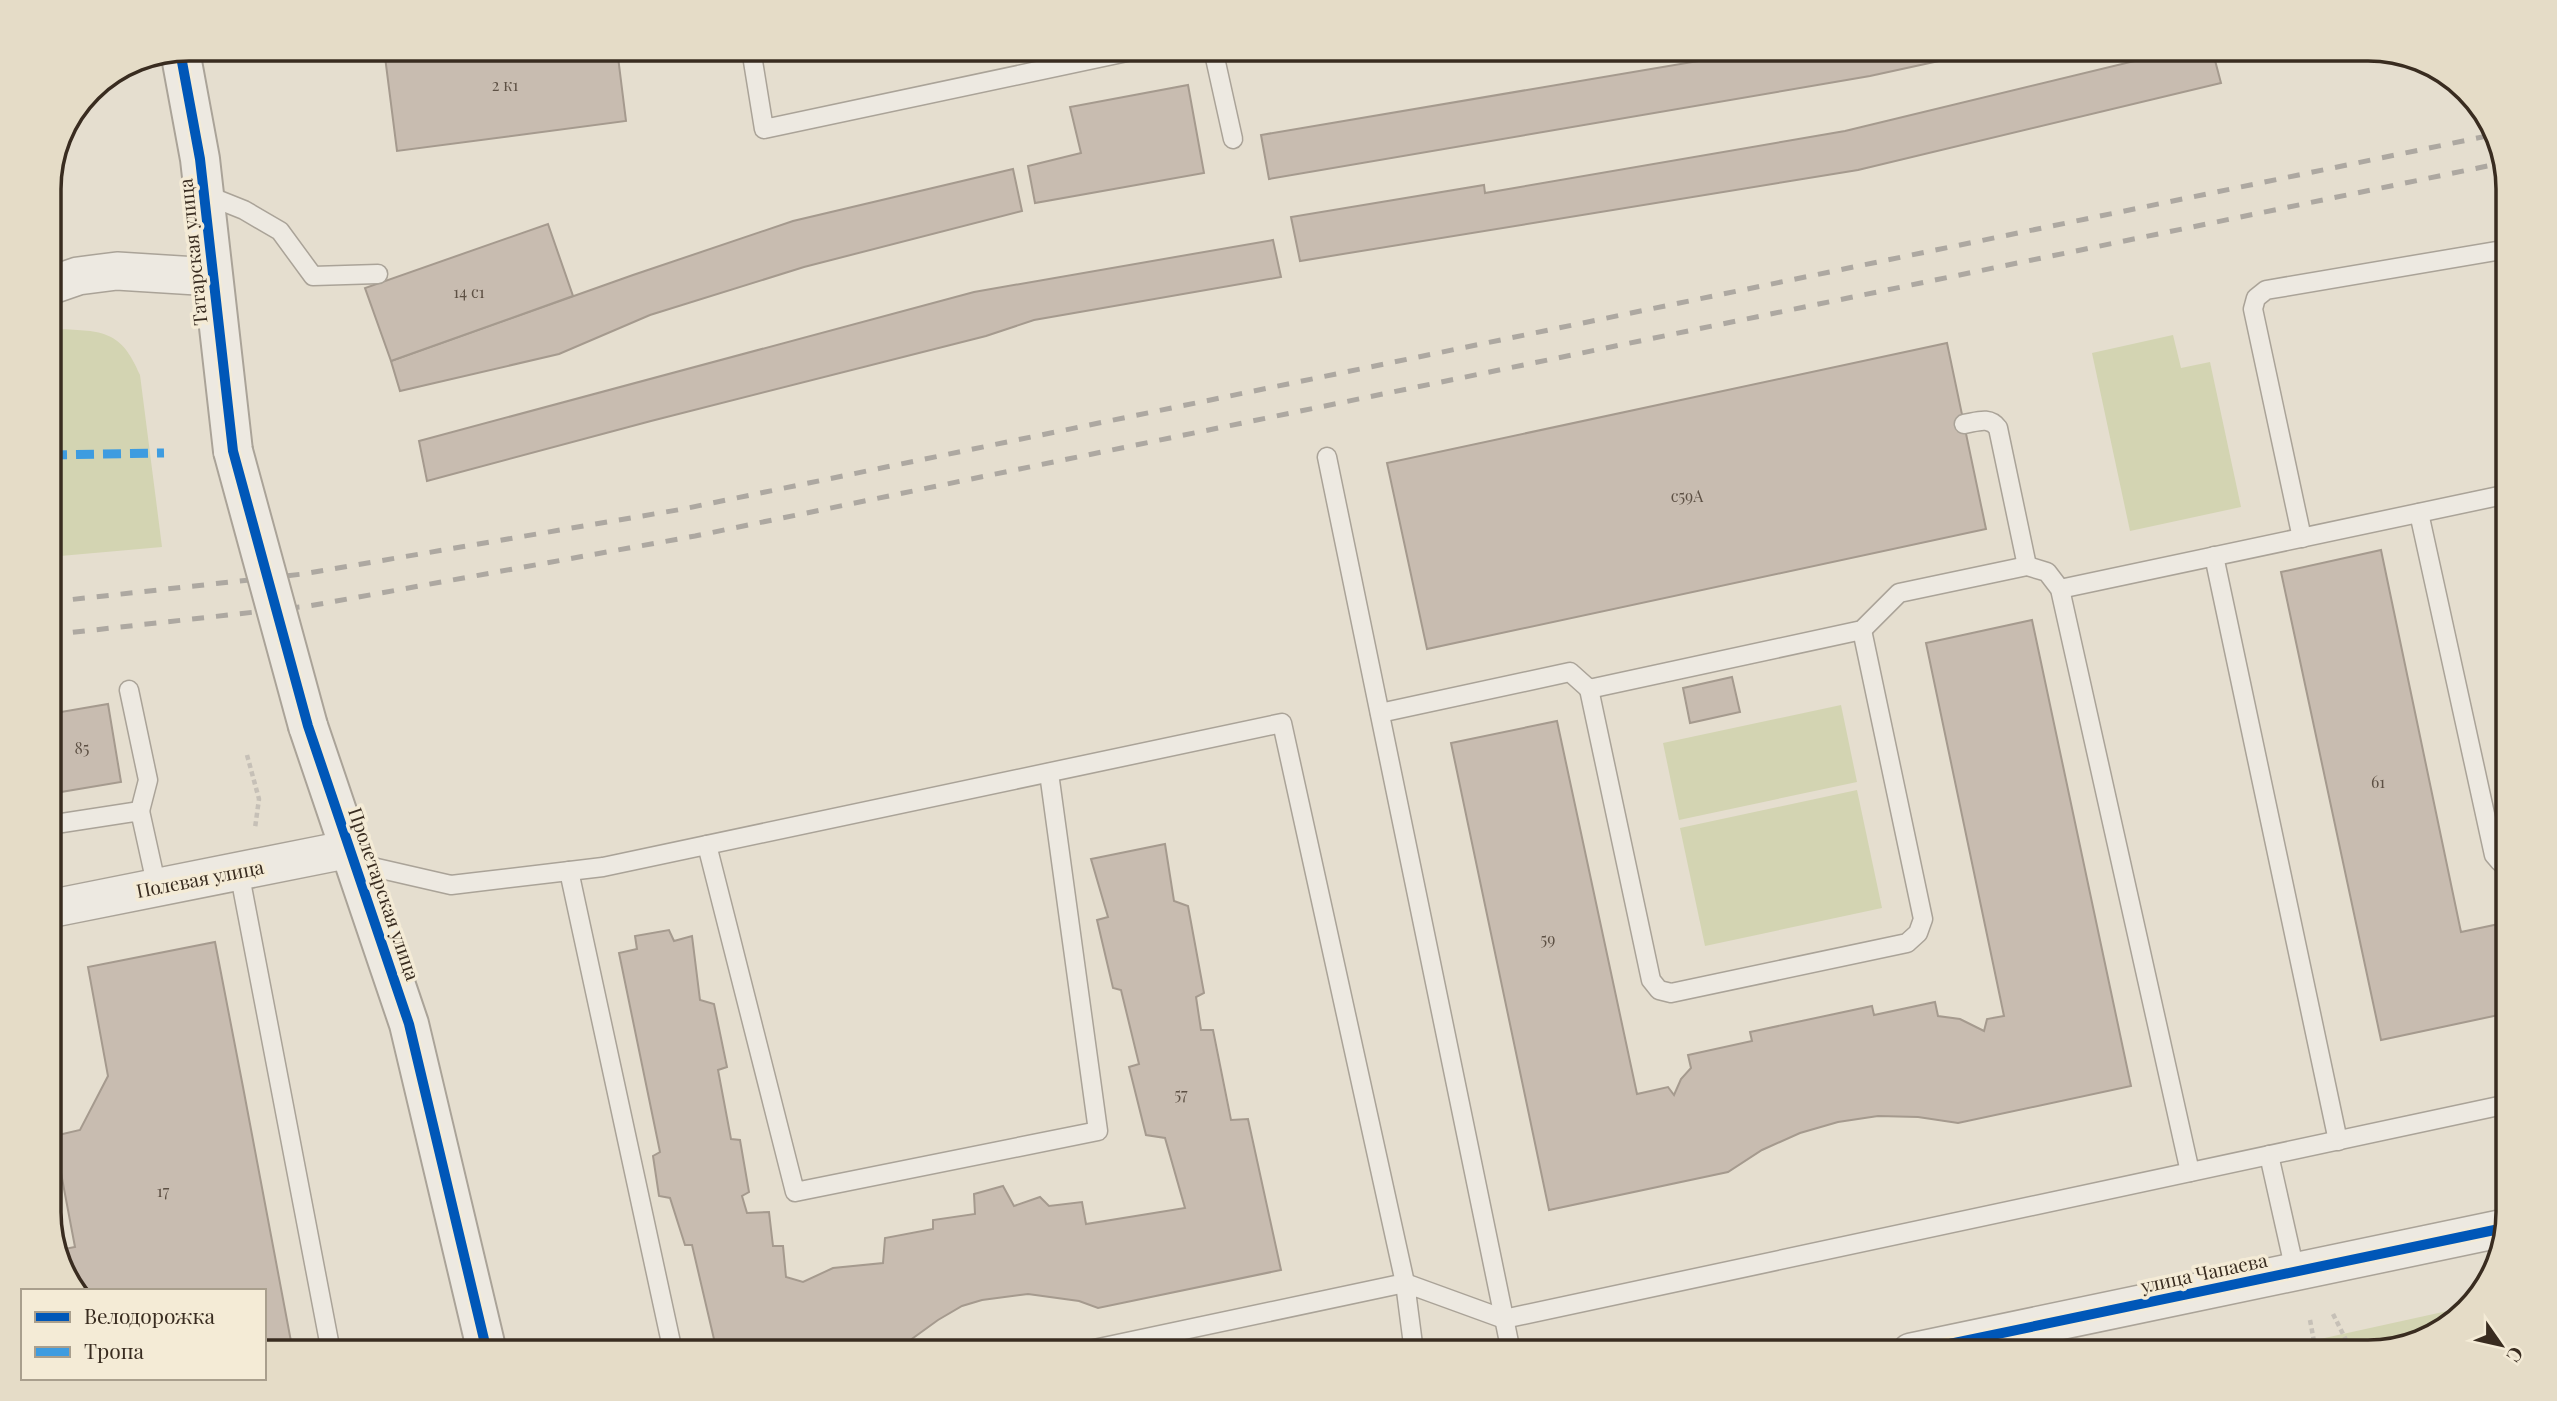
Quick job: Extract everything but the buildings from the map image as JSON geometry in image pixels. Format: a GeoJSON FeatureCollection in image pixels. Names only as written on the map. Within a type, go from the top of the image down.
{"type":"FeatureCollection","features":[{"type":"Feature","properties":{"kind":"street","name":"Татарская улица"},"geometry":{"type":"LineString","coordinates":[[182,62],[200,159],[233,451]]}},
{"type":"Feature","properties":{"kind":"street"},"geometry":{"type":"LineString","coordinates":[[62,282],[78,276],[117,271],[213,277]]}},
{"type":"Feature","properties":{"kind":"street","name":"Пролетарская улица"},"geometry":{"type":"LineString","coordinates":[[233,451],[308,726],[409,1024],[484,1340]]}},
{"type":"Feature","properties":{"kind":"street","name":"Полевая улица"},"geometry":{"type":"LineString","coordinates":[[62,906],[239,871],[352,856]]}},
{"type":"Feature","properties":{"kind":"street","name":"улица Чапаева"},"geometry":{"type":"LineString","coordinates":[[1968,1340],[2495,1230]]}},
{"type":"Feature","properties":{"kind":"lane"},"geometry":{"type":"LineString","coordinates":[[753,62],[764,129],[1082,62]]}},
{"type":"Feature","properties":{"kind":"lane"},"geometry":{"type":"LineString","coordinates":[[1216,62],[1233,139]]}},
{"type":"Feature","properties":{"kind":"lane"},"geometry":{"type":"LineString","coordinates":[[204,194],[244,210],[280,231],[313,276],[378,274]]}},
{"type":"Feature","properties":{"kind":"lane"},"geometry":{"type":"LineString","coordinates":[[2302,538],[2253,309],[2256,298],[2266,290],[2495,250]]}},
{"type":"Feature","properties":{"kind":"lane"},"geometry":{"type":"LineString","coordinates":[[1964,424],[1986,420],[1993,422],[1998,428],[2027,566]]}},
{"type":"Feature","properties":{"kind":"lane"},"geometry":{"type":"LineString","coordinates":[[1327,457],[1509,1340]]}},
{"type":"Feature","properties":{"kind":"lane"},"geometry":{"type":"LineString","coordinates":[[2060,589],[2495,497]]}},
{"type":"Feature","properties":{"kind":"lane"},"geometry":{"type":"LineString","coordinates":[[2419,513],[2496,857]]}},
{"type":"Feature","properties":{"kind":"lane"},"geometry":{"type":"LineString","coordinates":[[2214,556],[2338,1141]]}},
{"type":"Feature","properties":{"kind":"lane"},"geometry":{"type":"LineString","coordinates":[[1589,688],[1862,630],[1899,593],[2027,566],[2047,572],[2060,589],[2190,1172]]}},
{"type":"Feature","properties":{"kind":"lane"},"geometry":{"type":"LineString","coordinates":[[1380,713],[1570,672],[1589,688],[1651,980],[1659,990],[1671,993],[1907,943],[1918,933],[1923,919],[1862,630]]}},
{"type":"Feature","properties":{"kind":"lane"},"geometry":{"type":"LineString","coordinates":[[129,690],[148,780],[140,811],[157,888]]}},
{"type":"Feature","properties":{"kind":"lane"},"geometry":{"type":"LineString","coordinates":[[352,856],[451,885],[603,867],[1282,723],[1405,1283],[1412,1340]]}},
{"type":"Feature","properties":{"kind":"lane"},"geometry":{"type":"LineString","coordinates":[[707,845],[795,1192],[1085,1134],[1098,1131],[1049,773]]}},
{"type":"Feature","properties":{"kind":"lane"},"geometry":{"type":"LineString","coordinates":[[62,823],[140,811]]}},
{"type":"Feature","properties":{"kind":"lane"},"geometry":{"type":"LineString","coordinates":[[239,871],[329,1340]]}},
{"type":"Feature","properties":{"kind":"lane"},"geometry":{"type":"LineString","coordinates":[[569,871],[670,1340]]}},
{"type":"Feature","properties":{"kind":"lane"},"geometry":{"type":"LineString","coordinates":[[1137,1340],[1405,1283],[1504,1318],[2496,1107]]}},
{"type":"Feature","properties":{"kind":"lane"},"geometry":{"type":"LineString","coordinates":[[2269,1156],[2295,1271]]}},
{"type":"Feature","properties":{"kind":"path"},"geometry":{"type":"LineString","coordinates":[[247,755],[259,799],[255,828]]}},
{"type":"Feature","properties":{"kind":"path"},"geometry":{"type":"LineString","coordinates":[[2333,1314],[2346,1340]]}},
{"type":"Feature","properties":{"kind":"path"},"geometry":{"type":"LineString","coordinates":[[2310,1320],[2314,1340]]}},
{"type":"Feature","properties":{"kind":"green space"},"geometry":{"type":"Polygon","coordinates":[[[62,329],[99,333],[118,341],[133,360],[140,375],[162,547],[62,556],[62,329]]]}},
{"type":"Feature","properties":{"kind":"green space"},"geometry":{"type":"Polygon","coordinates":[[[2173,335],[2181,368],[2210,362],[2241,507],[2130,531],[2092,353],[2173,335]]]}},
{"type":"Feature","properties":{"kind":"green space"},"geometry":{"type":"Polygon","coordinates":[[[1841,705],[1857,782],[1679,820],[1663,743],[1841,705]]]}},
{"type":"Feature","properties":{"kind":"green space"},"geometry":{"type":"Polygon","coordinates":[[[1857,790],[1882,908],[1705,946],[1680,828],[1857,790]]]}},
{"type":"Feature","properties":{"kind":"green space"},"geometry":{"type":"Polygon","coordinates":[[[2448,1311],[2417,1330],[2385,1339],[2316,1340],[2448,1311]]]}},
{"type":"Feature","properties":{"kind":"railway"},"geometry":{"type":"LineString","coordinates":[[62,601],[303,574],[683,509],[2484,137]]}},
{"type":"Feature","properties":{"kind":"railway"},"geometry":{"type":"LineString","coordinates":[[62,634],[309,606],[695,536],[2493,165]]}},
{"type":"Feature","properties":{"kind":"marked path"},"geometry":{"type":"LineString","coordinates":[[62,455],[164,453]]}},
{"type":"Feature","properties":{"kind":"cycle path"},"geometry":{"type":"LineString","coordinates":[[182,62],[200,159],[233,451],[308,726],[409,1024],[484,1340]]}},
{"type":"Feature","properties":{"kind":"cycle path"},"geometry":{"type":"LineString","coordinates":[[1968,1340],[2495,1230]]}}]}
